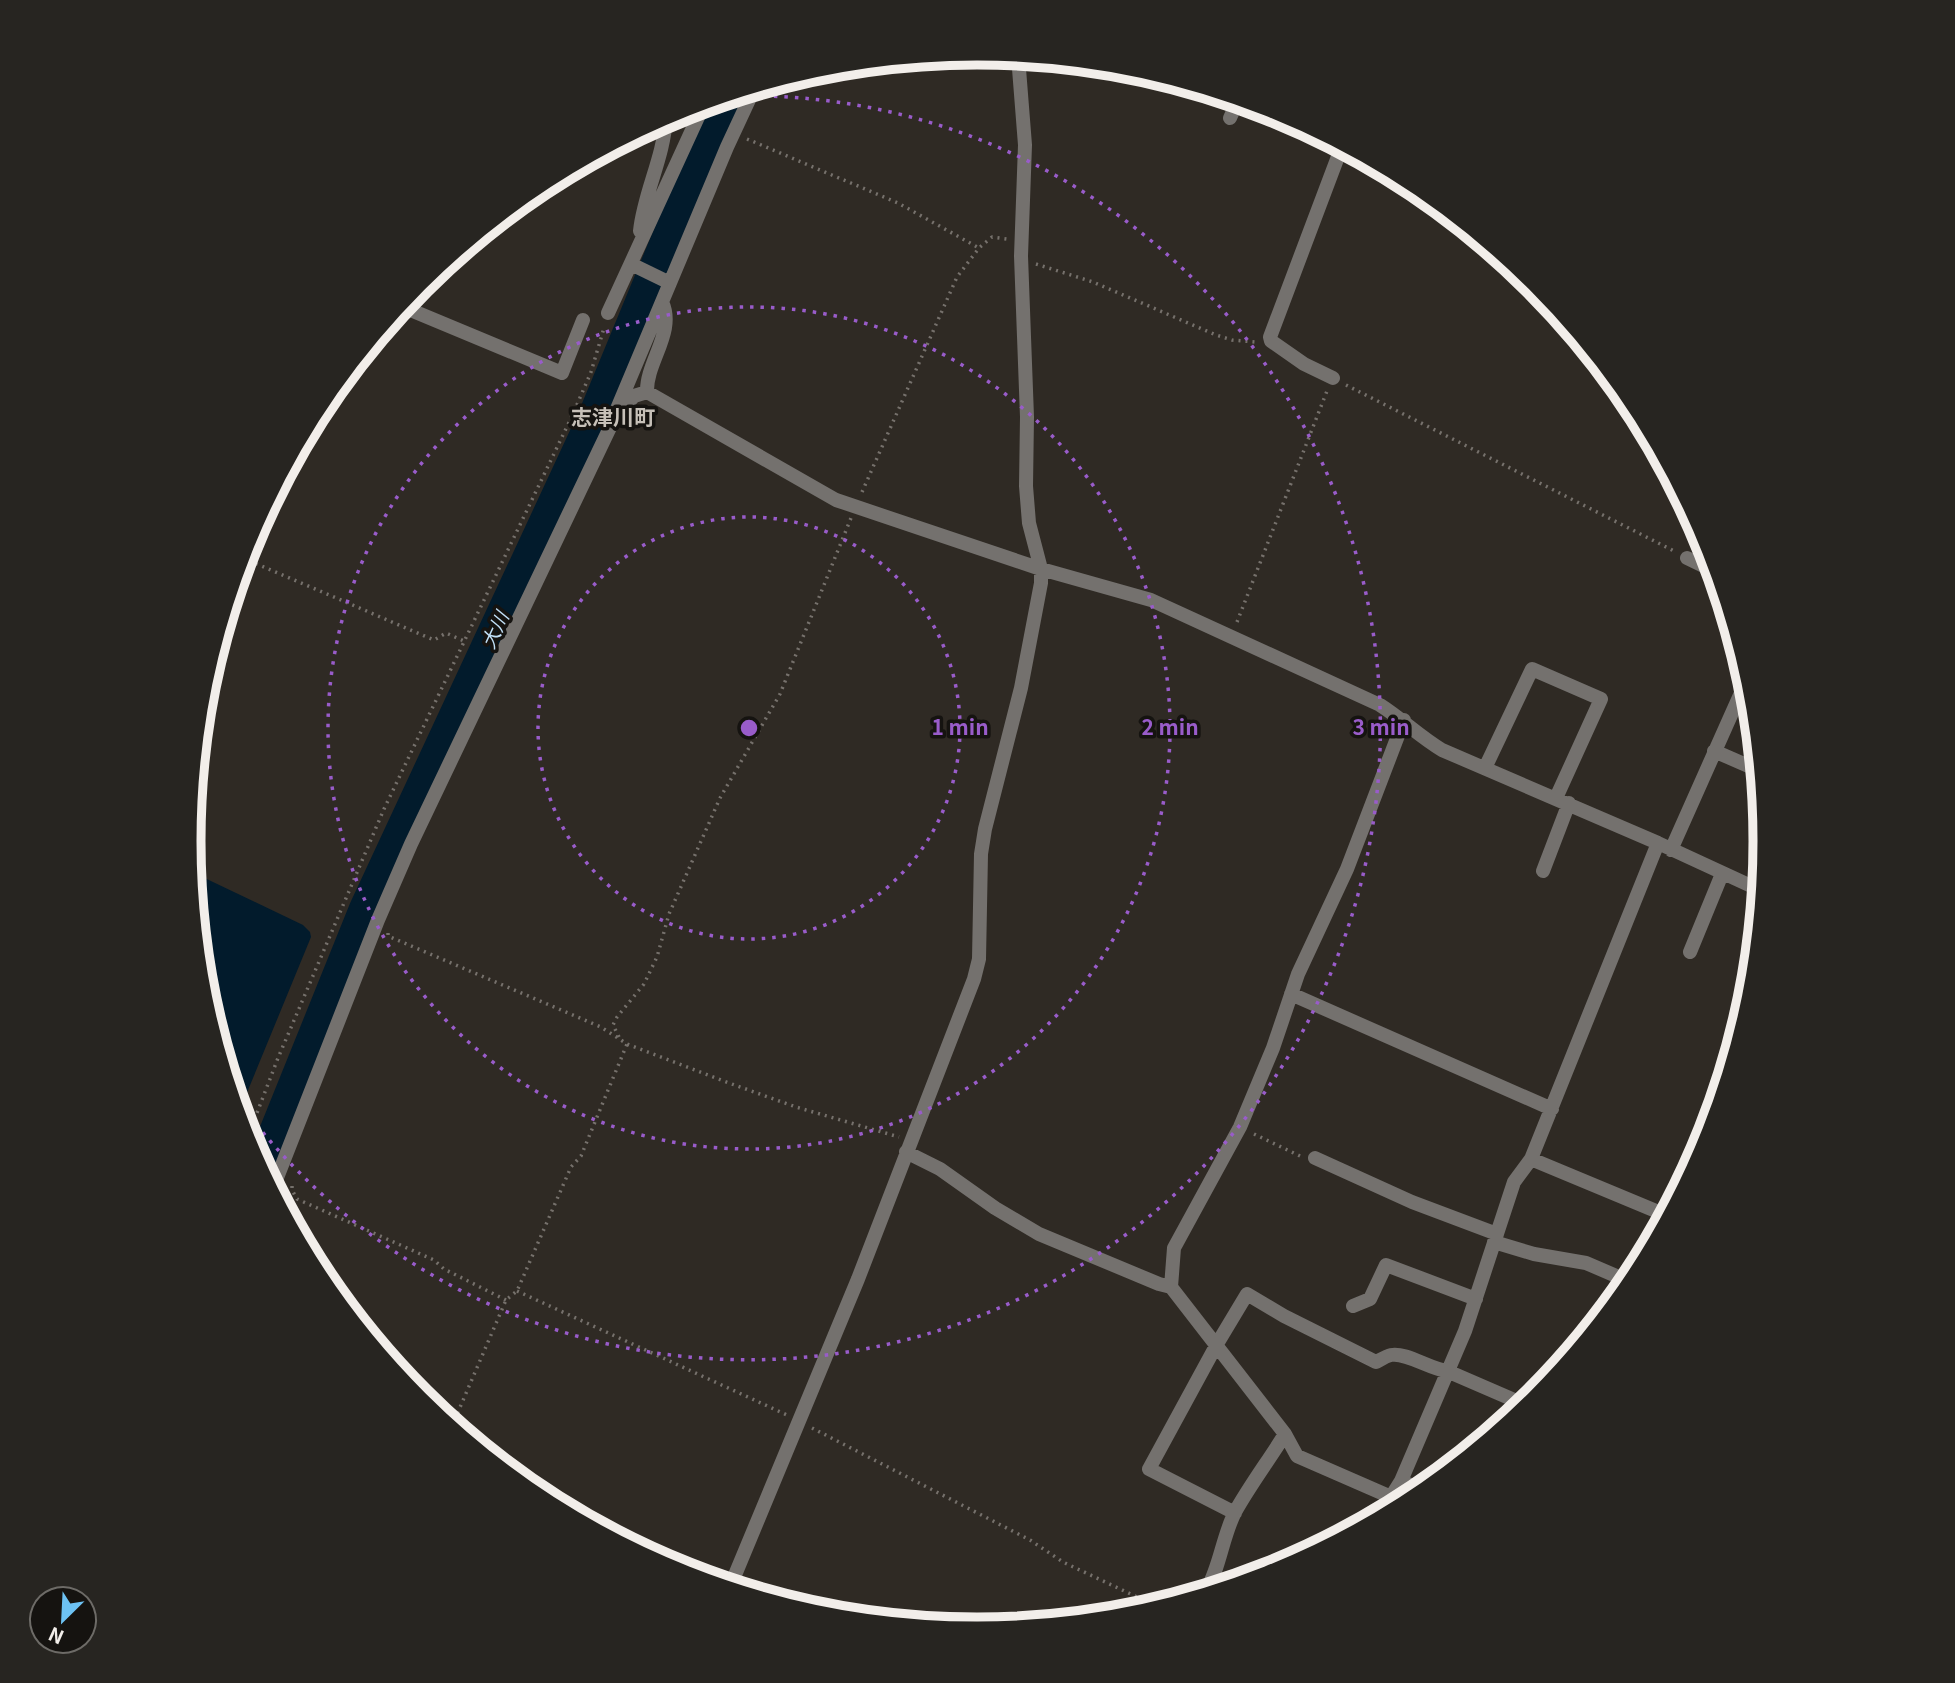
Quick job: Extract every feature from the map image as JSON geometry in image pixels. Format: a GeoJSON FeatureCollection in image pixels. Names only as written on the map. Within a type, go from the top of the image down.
{"type":"FeatureCollection","features":[{"type":"Feature","properties":{"kind":"street"},"geometry":{"type":"LineString","coordinates":[[733,1579],[858,1279],[974,979],[979,959],[981,854],[989,808],[1021,688],[1041,583],[1041,569],[1029,523],[1026,486],[1027,417],[1021,262],[1025,145],[1018,66]]}},
{"type":"Feature","properties":{"kind":"street"},"geometry":{"type":"LineString","coordinates":[[277,1176],[378,920],[411,844],[615,417],[669,282],[749,99]]}},
{"type":"Feature","properties":{"kind":"street"},"geometry":{"type":"LineString","coordinates":[[1230,118],[1234,109]]}},
{"type":"Feature","properties":{"kind":"street"},"geometry":{"type":"LineString","coordinates":[[638,248],[698,117]]}},
{"type":"Feature","properties":{"kind":"street"},"geometry":{"type":"LineString","coordinates":[[608,313],[634,266],[641,219],[663,147],[665,131]]}},
{"type":"Feature","properties":{"kind":"street"},"geometry":{"type":"LineString","coordinates":[[1333,378],[1304,364],[1271,341],[1271,332],[1339,154]]}},
{"type":"Feature","properties":{"kind":"street"},"geometry":{"type":"LineString","coordinates":[[634,266],[669,282]]}},
{"type":"Feature","properties":{"kind":"street"},"geometry":{"type":"LineString","coordinates":[[647,392],[646,380],[658,354],[666,321],[667,312],[662,302]]}},
{"type":"Feature","properties":{"kind":"street"},"geometry":{"type":"LineString","coordinates":[[411,310],[562,373],[583,320]]}},
{"type":"Feature","properties":{"kind":"street"},"geometry":{"type":"LineString","coordinates":[[615,417],[634,396],[647,392],[836,500],[1041,569],[1151,600],[1380,705],[1404,720],[1424,740],[1442,750],[1753,887]]}},
{"type":"Feature","properties":{"kind":"street"},"geometry":{"type":"LineString","coordinates":[[1687,558],[1703,566]]}},
{"type":"Feature","properties":{"kind":"street"},"geometry":{"type":"LineString","coordinates":[[1485,768],[1532,669],[1601,699],[1562,801],[1543,871]]}},
{"type":"Feature","properties":{"kind":"street"},"geometry":{"type":"LineString","coordinates":[[909,1146],[995,1208],[1039,1234],[1171,1287],[1285,1434],[1297,1456],[1391,1497],[1401,1481],[1465,1331],[1514,1182],[1531,1159],[1664,846],[1714,751],[1740,695]]}},
{"type":"Feature","properties":{"kind":"street"},"geometry":{"type":"LineString","coordinates":[[1171,1287],[1174,1248],[1240,1127],[1273,1048],[1291,994],[1347,869],[1404,720]]}},
{"type":"Feature","properties":{"kind":"street"},"geometry":{"type":"LineString","coordinates":[[1714,751],[1751,767]]}},
{"type":"Feature","properties":{"kind":"street"},"geometry":{"type":"LineString","coordinates":[[1690,952],[1721,874]]}},
{"type":"Feature","properties":{"kind":"street"},"geometry":{"type":"LineString","coordinates":[[1291,994],[1552,1108]]}},
{"type":"Feature","properties":{"kind":"street"},"geometry":{"type":"LineString","coordinates":[[1315,1158],[1534,1254],[1586,1263],[1620,1277]]}},
{"type":"Feature","properties":{"kind":"street"},"geometry":{"type":"LineString","coordinates":[[1531,1159],[1659,1212]]}},
{"type":"Feature","properties":{"kind":"street"},"geometry":{"type":"LineString","coordinates":[[1353,1306],[1370,1299],[1386,1265],[1476,1299]]}},
{"type":"Feature","properties":{"kind":"street"},"geometry":{"type":"LineString","coordinates":[[1235,1513],[1149,1469],[1247,1294],[1284,1316],[1376,1362],[1391,1355],[1402,1355],[1516,1401]]}},
{"type":"Feature","properties":{"kind":"street"},"geometry":{"type":"LineString","coordinates":[[1211,1582],[1218,1568],[1219,1556],[1235,1513],[1285,1434]]}},
{"type":"Feature","properties":{"kind":"street"},"geometry":{"type":"LineString","coordinates":[[1401,1481],[1411,1485]]}},
{"type":"Feature","properties":{"kind":"path"},"geometry":{"type":"LineString","coordinates":[[749,128],[747,139],[898,203],[979,248]]}},
{"type":"Feature","properties":{"kind":"path"},"geometry":{"type":"LineString","coordinates":[[619,1037],[614,1025],[617,1017],[644,984],[657,957],[679,890],[720,798],[780,694],[855,506],[957,277],[979,248],[992,237],[1022,242]]}},
{"type":"Feature","properties":{"kind":"path"},"geometry":{"type":"LineString","coordinates":[[1021,262],[1042,265],[1093,282],[1232,340],[1271,341]]}},
{"type":"Feature","properties":{"kind":"path"},"geometry":{"type":"LineString","coordinates":[[254,1122],[379,820],[573,414],[591,372],[608,313]]}},
{"type":"Feature","properties":{"kind":"path"},"geometry":{"type":"LineString","coordinates":[[1232,635],[1333,378],[1687,558]]}},
{"type":"Feature","properties":{"kind":"path"},"geometry":{"type":"LineString","coordinates":[[253,562],[434,640],[446,633],[464,641]]}},
{"type":"Feature","properties":{"kind":"path"},"geometry":{"type":"LineString","coordinates":[[387,928],[388,936],[601,1027],[627,1044],[909,1146]]}},
{"type":"Feature","properties":{"kind":"path"},"geometry":{"type":"LineString","coordinates":[[456,1417],[506,1300],[517,1291],[571,1167],[581,1156],[627,1044]]}},
{"type":"Feature","properties":{"kind":"path"},"geometry":{"type":"LineString","coordinates":[[1240,1127],[1298,1156],[1315,1158]]}},
{"type":"Feature","properties":{"kind":"path"},"geometry":{"type":"LineString","coordinates":[[294,1177],[292,1190],[297,1199],[434,1260],[444,1269],[506,1300]]}},
{"type":"Feature","properties":{"kind":"path"},"geometry":{"type":"LineString","coordinates":[[517,1291],[799,1421],[1030,1540],[1063,1562],[1143,1600]]}},
{"type":"Feature","properties":{"kind":"water"},"geometry":{"type":"Polygon","coordinates":[[[202,877],[303,925],[311,937],[245,1098],[227,1043],[216,993],[207,943],[202,877]]]}},
{"type":"Feature","properties":{"kind":"waterway","name":"大川"},"geometry":{"type":"LineString","coordinates":[[267,1153],[365,909],[592,421],[699,162],[728,106]]}},
{"type":"Feature","properties":{"kind":"district","name":"志津川町"},"geometry":{"type":"Point","coordinates":[613,418]}}]}
